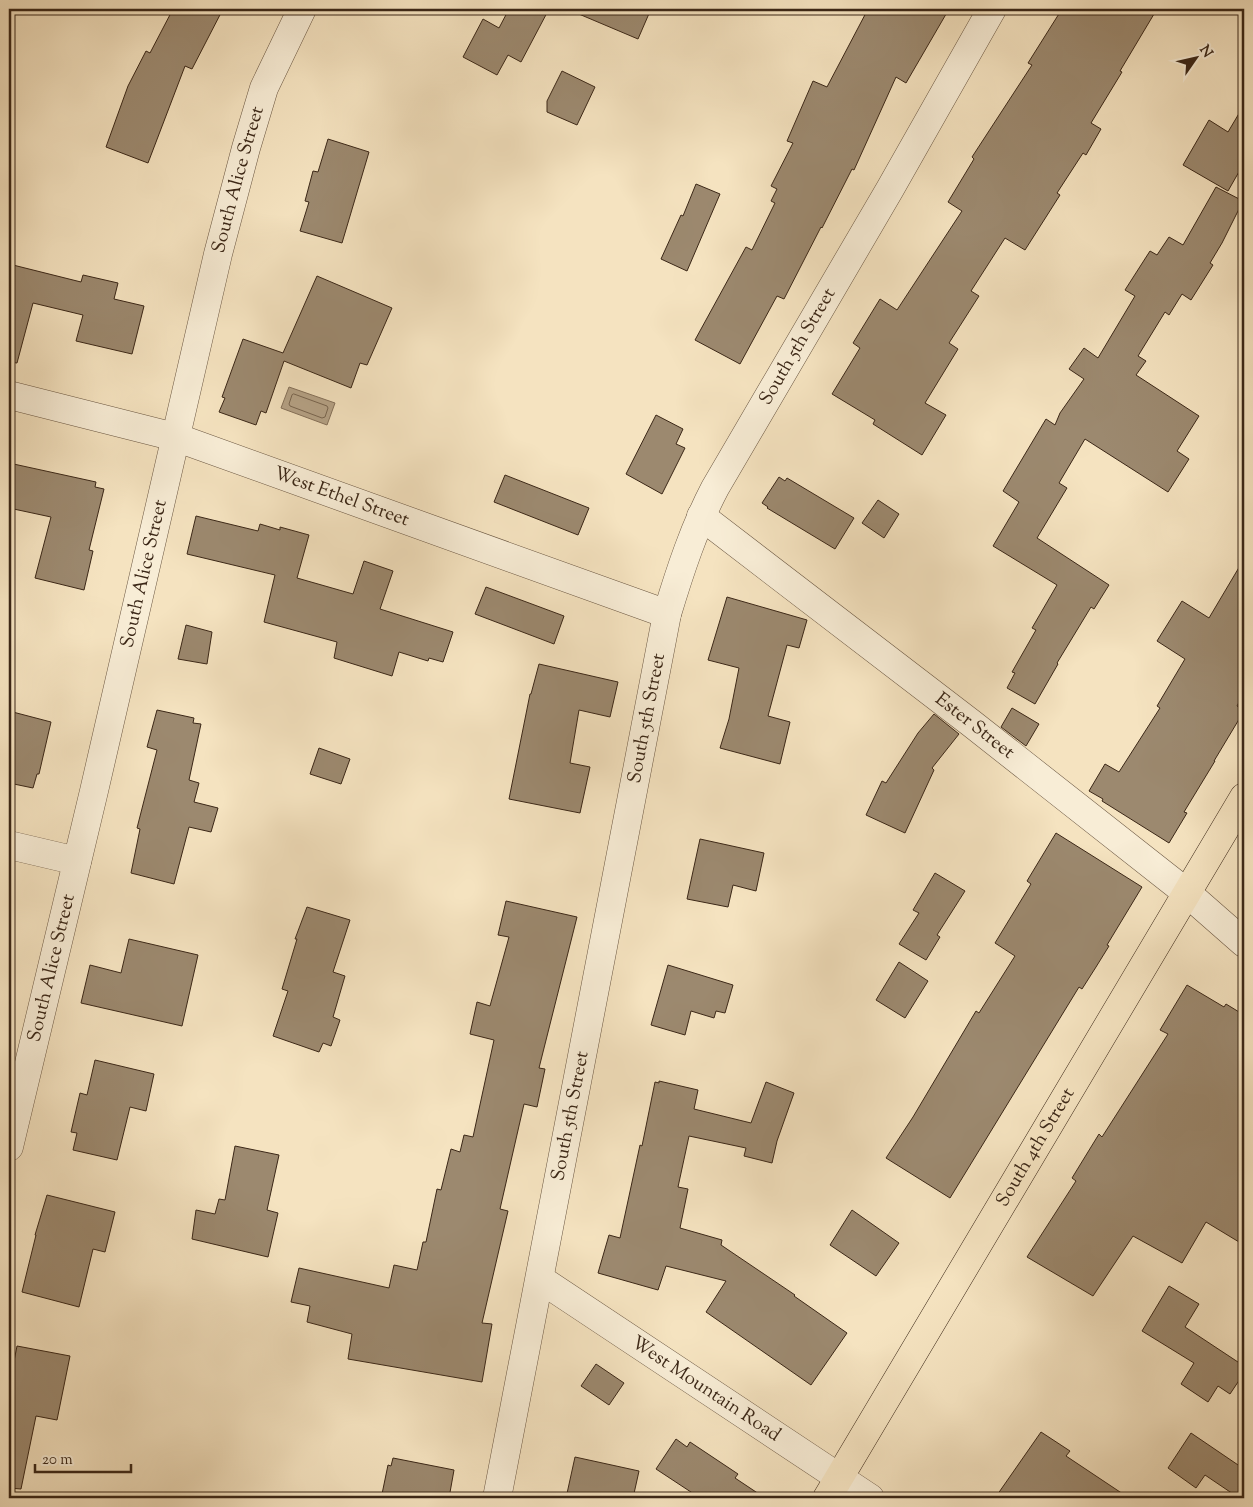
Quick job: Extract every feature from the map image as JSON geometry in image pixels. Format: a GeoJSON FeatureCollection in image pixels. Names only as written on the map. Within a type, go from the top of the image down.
{"type":"FeatureCollection","features":[{"type":"Feature","properties":{"kind":"main road","name":"South 4th Street"},"geometry":{"type":"LineString","coordinates":[[833,1488],[1244,797]]}},
{"type":"Feature","properties":{"kind":"street","name":"South Alice Street"},"geometry":{"type":"LineString","coordinates":[[9,1147],[218,254],[264,88],[302,9]]}},
{"type":"Feature","properties":{"kind":"street","name":"South 5th Street"},"geometry":{"type":"LineString","coordinates":[[497,1498],[667,614],[678,578],[701,516],[715,488],[895,181],[992,9]]}},
{"type":"Feature","properties":{"kind":"street","name":"West Ethel Street"},"geometry":{"type":"LineString","coordinates":[[9,395],[176,437],[667,614]]}},
{"type":"Feature","properties":{"kind":"street","name":"Ester Street"},"geometry":{"type":"LineString","coordinates":[[701,516],[978,729],[1186,893],[1244,943]]}},
{"type":"Feature","properties":{"kind":"street"},"geometry":{"type":"LineString","coordinates":[[9,846],[77,862]]}},
{"type":"Feature","properties":{"kind":"street","name":"West Mountain Road"},"geometry":{"type":"LineString","coordinates":[[540,1279],[833,1488],[870,1498]]}},
{"type":"Feature","properties":{"kind":"water"},"geometry":{"type":"Polygon","coordinates":[[[289,387],[335,403],[327,425],[281,408],[289,387]]]}},
{"type":"Feature","properties":{"kind":"building"},"geometry":{"type":"Polygon","coordinates":[[[173,9],[223,9],[192,69],[185,66],[148,163],[106,147],[128,86],[146,51],[150,53],[173,9]]]}},
{"type":"Feature","properties":{"kind":"building"},"geometry":{"type":"Polygon","coordinates":[[[509,9],[549,9],[521,62],[508,55],[497,75],[463,57],[483,19],[499,28],[509,9]]]}},
{"type":"Feature","properties":{"kind":"building"},"geometry":{"type":"Polygon","coordinates":[[[567,9],[651,9],[638,39],[567,9]]]}},
{"type":"Feature","properties":{"kind":"building"},"geometry":{"type":"Polygon","coordinates":[[[868,9],[949,9],[906,83],[896,77],[854,170],[852,169],[784,299],[777,296],[740,364],[695,340],[746,247],[752,250],[775,203],[771,201],[777,189],[771,186],[793,143],[787,141],[813,81],[827,87],[868,9]]]}},
{"type":"Feature","properties":{"kind":"building"},"geometry":{"type":"Polygon","coordinates":[[[1062,9],[1157,9],[1091,123],[1101,129],[1086,155],[1083,153],[1057,193],[1060,195],[1025,250],[1005,238],[971,291],[979,296],[949,343],[958,349],[925,403],[946,415],[922,455],[873,424],[875,420],[832,394],[860,348],[853,343],[880,299],[897,310],[962,211],[948,202],[974,159],[972,157],[1032,65],[1028,63],[1062,9]]]}},
{"type":"Feature","properties":{"kind":"building"},"geometry":{"type":"Polygon","coordinates":[[[562,71],[595,87],[577,125],[547,112],[547,101],[562,71]]]}},
{"type":"Feature","properties":{"kind":"building"},"geometry":{"type":"Polygon","coordinates":[[[1244,105],[1244,163],[1228,191],[1183,165],[1209,120],[1228,132],[1244,105]]]}},
{"type":"Feature","properties":{"kind":"building"},"geometry":{"type":"Polygon","coordinates":[[[328,139],[369,152],[342,243],[300,231],[309,202],[305,201],[313,171],[318,172],[328,139]]]}},
{"type":"Feature","properties":{"kind":"building"},"geometry":{"type":"Polygon","coordinates":[[[696,184],[720,194],[687,271],[661,259],[681,215],[683,216],[696,184]]]}},
{"type":"Feature","properties":{"kind":"building"},"geometry":{"type":"Polygon","coordinates":[[[1216,187],[1243,201],[1210,263],[1213,265],[1191,300],[1182,294],[1169,315],[1165,312],[1138,356],[1146,361],[1136,375],[1199,416],[1177,451],[1189,459],[1168,492],[1085,439],[1059,483],[1067,488],[1037,538],[1109,585],[1094,609],[1091,607],[1035,704],[1007,688],[1015,673],[1012,672],[1036,630],[1032,628],[1057,585],[993,546],[1019,502],[1003,491],[1046,419],[1055,425],[1060,413],[1084,379],[1069,369],[1084,348],[1098,358],[1135,296],[1125,290],[1150,251],[1157,255],[1169,237],[1183,245],[1216,187]]]}},
{"type":"Feature","properties":{"kind":"building"},"geometry":{"type":"Polygon","coordinates":[[[9,264],[81,282],[83,275],[118,283],[114,299],[144,306],[132,354],[76,341],[83,315],[33,303],[17,363],[9,362],[9,264]]]}},
{"type":"Feature","properties":{"kind":"building"},"geometry":{"type":"Polygon","coordinates":[[[317,276],[392,308],[367,365],[360,363],[351,388],[284,361],[266,413],[261,411],[256,425],[219,412],[225,398],[222,397],[243,339],[283,353],[317,276]]]}},
{"type":"Feature","properties":{"kind":"building"},"geometry":{"type":"Polygon","coordinates":[[[656,415],[683,429],[676,444],[685,448],[662,494],[626,474],[656,415]]]}},
{"type":"Feature","properties":{"kind":"building"},"geometry":{"type":"Polygon","coordinates":[[[9,463],[96,482],[95,487],[104,489],[89,550],[93,551],[84,590],[35,578],[51,517],[9,508],[9,463]]]}},
{"type":"Feature","properties":{"kind":"building"},"geometry":{"type":"Polygon","coordinates":[[[505,475],[589,508],[578,535],[494,502],[505,475]]]}},
{"type":"Feature","properties":{"kind":"building"},"geometry":{"type":"Polygon","coordinates":[[[779,477],[785,481],[787,478],[854,518],[835,549],[767,508],[762,503],[779,477]]]}},
{"type":"Feature","properties":{"kind":"building"},"geometry":{"type":"Polygon","coordinates":[[[878,500],[899,514],[884,538],[862,523],[878,500]]]}},
{"type":"Feature","properties":{"kind":"building"},"geometry":{"type":"Polygon","coordinates":[[[196,516],[258,531],[260,524],[309,535],[297,578],[353,594],[364,561],[393,571],[380,609],[453,632],[443,662],[429,658],[428,661],[399,652],[392,676],[334,658],[337,642],[264,622],[275,575],[187,554],[196,516]]]}},
{"type":"Feature","properties":{"kind":"building"},"geometry":{"type":"Polygon","coordinates":[[[1244,559],[1244,693],[1237,706],[1244,711],[1184,812],[1187,813],[1169,843],[1089,791],[1105,764],[1119,772],[1160,708],[1157,706],[1185,659],[1157,641],[1182,601],[1209,618],[1244,559]]]}},
{"type":"Feature","properties":{"kind":"building"},"geometry":{"type":"Polygon","coordinates":[[[486,587],[564,616],[554,644],[475,614],[486,587]]]}},
{"type":"Feature","properties":{"kind":"building"},"geometry":{"type":"Polygon","coordinates":[[[727,597],[807,620],[799,648],[787,645],[768,716],[790,722],[780,764],[720,748],[729,719],[739,668],[708,660],[727,597]]]}},
{"type":"Feature","properties":{"kind":"building"},"geometry":{"type":"Polygon","coordinates":[[[186,625],[212,632],[207,664],[178,659],[186,625]]]}},
{"type":"Feature","properties":{"kind":"building"},"geometry":{"type":"Polygon","coordinates":[[[539,664],[618,682],[610,717],[579,710],[570,763],[590,767],[580,813],[509,799],[530,694],[539,664]]]}},
{"type":"Feature","properties":{"kind":"building"},"geometry":{"type":"Polygon","coordinates":[[[1012,708],[1039,724],[1026,746],[1001,727],[1012,708]]]}},
{"type":"Feature","properties":{"kind":"building"},"geometry":{"type":"Polygon","coordinates":[[[157,710],[194,718],[193,723],[201,724],[189,780],[199,783],[194,802],[218,808],[211,832],[189,827],[174,884],[131,873],[140,829],[137,828],[157,750],[147,747],[157,710]]]}},
{"type":"Feature","properties":{"kind":"building"},"geometry":{"type":"Polygon","coordinates":[[[9,711],[51,722],[39,774],[37,774],[33,788],[9,783],[9,711]]]}},
{"type":"Feature","properties":{"kind":"building"},"geometry":{"type":"Polygon","coordinates":[[[934,714],[959,734],[932,768],[934,770],[905,833],[866,815],[882,781],[886,783],[918,733],[934,714]]]}},
{"type":"Feature","properties":{"kind":"building"},"geometry":{"type":"Polygon","coordinates":[[[319,748],[350,759],[341,784],[310,774],[319,748]]]}},
{"type":"Feature","properties":{"kind":"building"},"geometry":{"type":"Polygon","coordinates":[[[1056,833],[1142,887],[1107,945],[1109,946],[1082,989],[1079,987],[950,1198],[886,1158],[913,1117],[976,1011],[979,1013],[1015,956],[995,943],[1031,884],[1027,881],[1056,833]]]}},
{"type":"Feature","properties":{"kind":"building"},"geometry":{"type":"Polygon","coordinates":[[[700,839],[764,853],[756,891],[733,885],[728,907],[687,899],[700,839]]]}},
{"type":"Feature","properties":{"kind":"building"},"geometry":{"type":"Polygon","coordinates":[[[935,873],[965,891],[937,935],[940,937],[926,960],[899,944],[919,913],[913,910],[935,873]]]}},
{"type":"Feature","properties":{"kind":"building"},"geometry":{"type":"Polygon","coordinates":[[[506,901],[577,917],[539,1068],[545,1069],[537,1107],[524,1104],[500,1209],[508,1211],[482,1323],[492,1324],[482,1382],[348,1359],[352,1334],[307,1322],[310,1306],[291,1302],[299,1268],[389,1288],[394,1265],[417,1270],[423,1242],[426,1242],[437,1189],[441,1190],[451,1149],[460,1152],[464,1135],[473,1137],[494,1040],[470,1034],[477,1002],[490,1006],[509,937],[498,935],[506,901]]]}},
{"type":"Feature","properties":{"kind":"building"},"geometry":{"type":"Polygon","coordinates":[[[307,907],[350,920],[333,972],[345,976],[333,1017],[340,1020],[331,1046],[323,1043],[319,1052],[273,1036],[288,991],[282,989],[297,939],[295,939],[307,907]]]}},
{"type":"Feature","properties":{"kind":"building"},"geometry":{"type":"Polygon","coordinates":[[[129,939],[198,955],[182,1026],[81,1003],[90,965],[121,973],[129,939]]]}},
{"type":"Feature","properties":{"kind":"building"},"geometry":{"type":"Polygon","coordinates":[[[899,962],[928,981],[905,1018],[876,1000],[899,962]]]}},
{"type":"Feature","properties":{"kind":"building"},"geometry":{"type":"Polygon","coordinates":[[[668,965],[733,985],[725,1013],[716,1011],[714,1018],[691,1011],[685,1035],[651,1025],[668,965]]]}},
{"type":"Feature","properties":{"kind":"building"},"geometry":{"type":"Polygon","coordinates":[[[1187,985],[1224,1007],[1226,1004],[1244,1015],[1244,1245],[1206,1222],[1182,1263],[1133,1236],[1093,1296],[1027,1257],[1076,1181],[1072,1178],[1099,1134],[1102,1137],[1168,1034],[1160,1030],[1187,985]]]}},
{"type":"Feature","properties":{"kind":"building"},"geometry":{"type":"Polygon","coordinates":[[[95,1060],[154,1074],[146,1111],[130,1107],[117,1160],[73,1150],[77,1133],[71,1132],[80,1093],[87,1095],[95,1060]]]}},
{"type":"Feature","properties":{"kind":"building"},"geometry":{"type":"Polygon","coordinates":[[[659,1081],[698,1090],[694,1109],[751,1123],[766,1082],[794,1093],[777,1141],[772,1163],[744,1156],[746,1148],[689,1136],[678,1187],[688,1189],[680,1228],[722,1240],[721,1245],[847,1333],[811,1385],[706,1312],[726,1281],[666,1266],[658,1290],[598,1273],[609,1235],[620,1238],[655,1082],[659,1083],[659,1081]]]}},
{"type":"Feature","properties":{"kind":"building"},"geometry":{"type":"Polygon","coordinates":[[[235,1146],[279,1155],[267,1210],[278,1213],[268,1257],[192,1239],[196,1210],[215,1214],[219,1199],[225,1200],[235,1146]]]}},
{"type":"Feature","properties":{"kind":"building"},"geometry":{"type":"Polygon","coordinates":[[[47,1195],[115,1212],[105,1252],[93,1249],[79,1307],[22,1292],[35,1235],[47,1195]]]}},
{"type":"Feature","properties":{"kind":"building"},"geometry":{"type":"Polygon","coordinates":[[[852,1210],[899,1243],[876,1276],[830,1245],[852,1210]]]}},
{"type":"Feature","properties":{"kind":"building"},"geometry":{"type":"Polygon","coordinates":[[[1169,1286],[1199,1304],[1185,1327],[1244,1366],[1244,1373],[1230,1394],[1218,1386],[1208,1402],[1181,1384],[1194,1363],[1142,1331],[1169,1286]]]}},
{"type":"Feature","properties":{"kind":"building"},"geometry":{"type":"Polygon","coordinates":[[[17,1346],[70,1356],[57,1420],[36,1416],[21,1489],[9,1488],[9,1387],[17,1346]]]}},
{"type":"Feature","properties":{"kind":"building"},"geometry":{"type":"Polygon","coordinates":[[[596,1364],[624,1383],[609,1405],[581,1386],[596,1364]]]}},
{"type":"Feature","properties":{"kind":"building"},"geometry":{"type":"Polygon","coordinates":[[[1041,1432],[1070,1451],[1066,1456],[1129,1498],[995,1498],[1041,1432]]]}},
{"type":"Feature","properties":{"kind":"building"},"geometry":{"type":"Polygon","coordinates":[[[1191,1433],[1244,1469],[1244,1498],[1239,1498],[1205,1475],[1196,1488],[1168,1468],[1191,1433]]]}},
{"type":"Feature","properties":{"kind":"building"},"geometry":{"type":"Polygon","coordinates":[[[676,1439],[687,1447],[690,1442],[738,1474],[735,1478],[765,1498],[700,1498],[656,1469],[676,1439]]]}},
{"type":"Feature","properties":{"kind":"building"},"geometry":{"type":"Polygon","coordinates":[[[575,1457],[639,1471],[633,1498],[566,1498],[575,1457]]]}},
{"type":"Feature","properties":{"kind":"building"},"geometry":{"type":"Polygon","coordinates":[[[393,1458],[454,1470],[449,1498],[403,1498],[382,1494],[388,1465],[391,1466],[393,1458]]]}}]}
